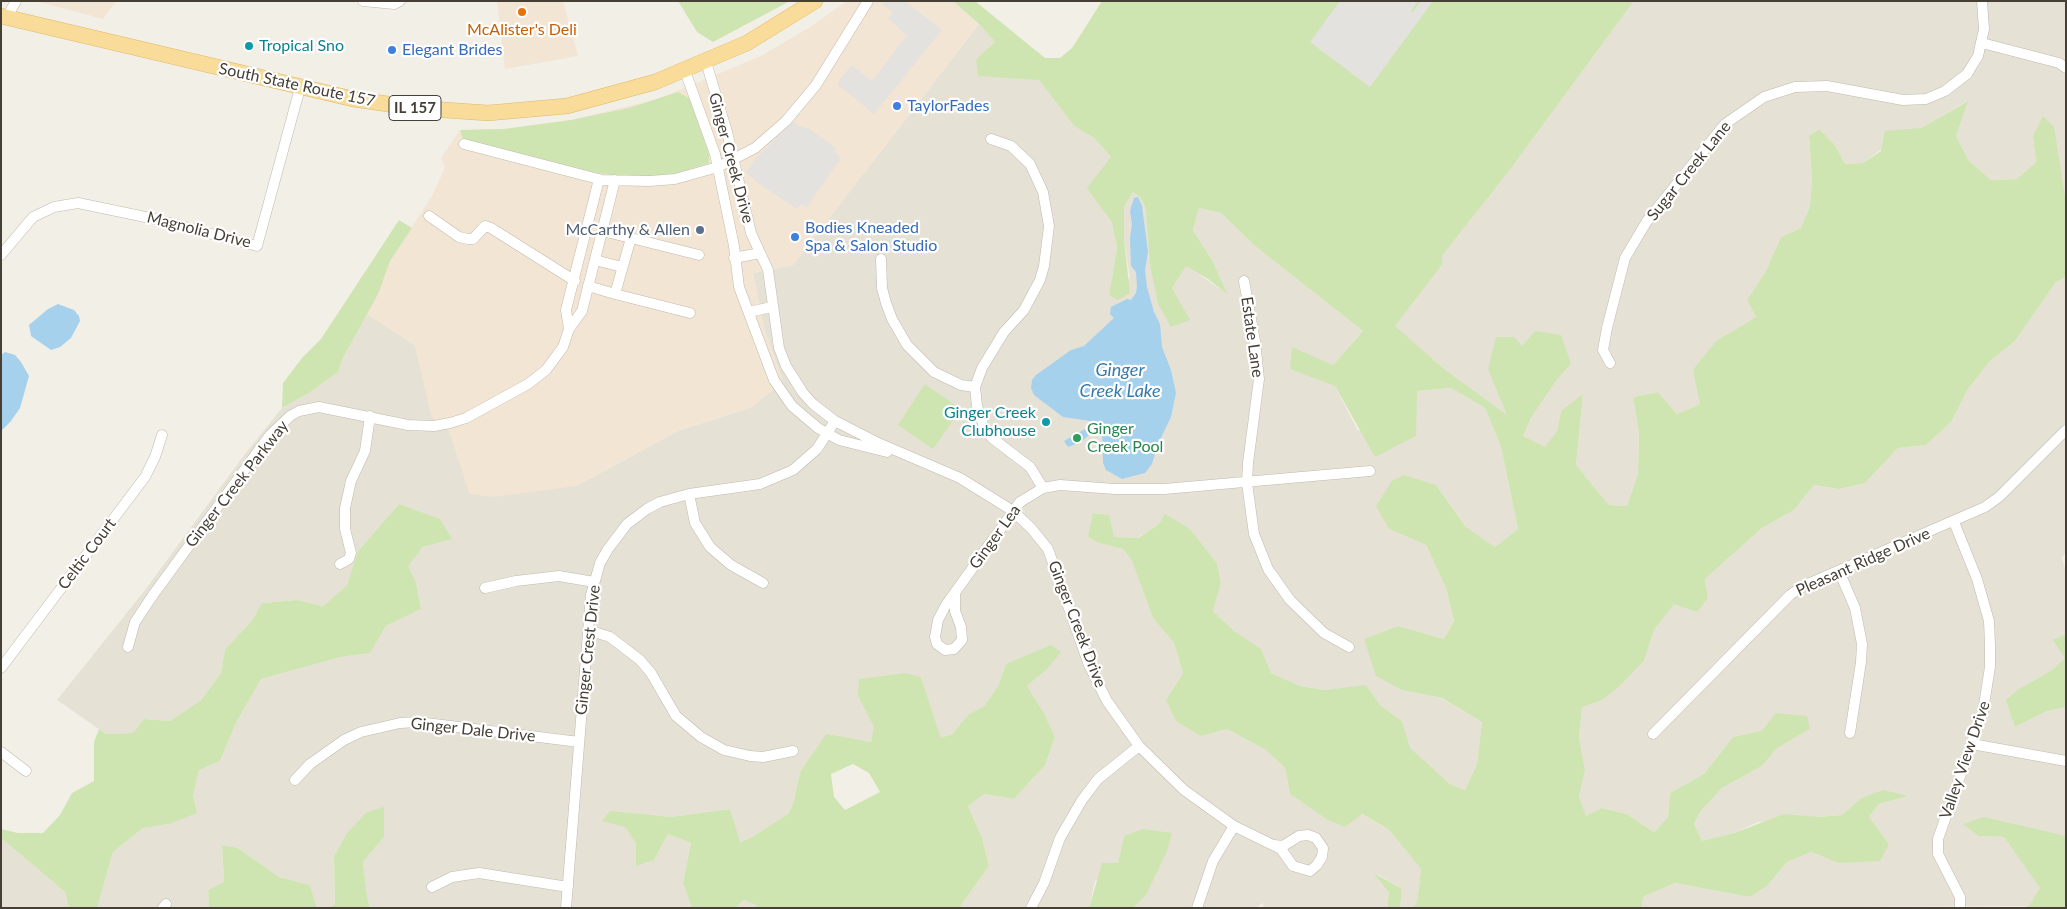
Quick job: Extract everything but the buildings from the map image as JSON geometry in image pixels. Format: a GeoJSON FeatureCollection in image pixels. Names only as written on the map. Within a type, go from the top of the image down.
{"type":"FeatureCollection","features":[{"type":"Feature","properties":{"kind":"main road","name":"South State Route 157"},"geometry":{"type":"LineString","coordinates":[[4,16],[353,100],[416,108],[488,113],[568,106],[612,95],[685,71],[754,39],[815,1]]}},
{"type":"Feature","properties":{"kind":"street"},"geometry":{"type":"LineString","coordinates":[[4,16],[16,1]]}},
{"type":"Feature","properties":{"kind":"street"},"geometry":{"type":"LineString","coordinates":[[363,1],[394,4],[400,1]]}},
{"type":"Feature","properties":{"kind":"street"},"geometry":{"type":"LineString","coordinates":[[464,144],[599,179],[675,179],[718,167],[734,160],[766,140],[803,102],[868,1]]}},
{"type":"Feature","properties":{"kind":"street","name":"Sugar Creek Lane"},"geometry":{"type":"LineString","coordinates":[[1610,363],[1603,350],[1625,258],[1648,221],[1725,124],[1764,97],[1795,87],[1827,86],[1903,100],[1937,95],[1957,84],[1967,74],[1978,56],[1984,29],[1982,1]]}},
{"type":"Feature","properties":{"kind":"street"},"geometry":{"type":"LineString","coordinates":[[1982,43],[2059,63],[2066,68]]}},
{"type":"Feature","properties":{"kind":"street","name":"Ginger Creek Drive"},"geometry":{"type":"LineString","coordinates":[[706,62],[734,160],[751,233],[768,270],[779,348],[794,380],[813,404],[836,421],[876,442],[960,478],[1013,511],[1031,528],[1048,549],[1089,665],[1106,701],[1139,746],[1184,790],[1234,826],[1281,849],[1293,866],[1310,871],[1318,865],[1322,857],[1323,848],[1316,838],[1308,835],[1299,836],[1283,846],[1274,845]]}},
{"type":"Feature","properties":{"kind":"street","name":"Ginger Creek Drive"},"geometry":{"type":"LineString","coordinates":[[685,71],[718,167],[734,246],[739,287],[768,366],[781,392],[804,418],[827,434],[861,446],[913,457]]}},
{"type":"Feature","properties":{"kind":"street","name":"Magnolia Drive"},"geometry":{"type":"LineString","coordinates":[[1,255],[34,217],[54,207],[78,203],[155,219],[257,246],[300,88]]}},
{"type":"Feature","properties":{"kind":"street"},"geometry":{"type":"LineString","coordinates":[[991,139],[1010,146],[1024,158],[1037,178],[1047,207],[1048,242],[1044,266],[1032,297],[991,350],[975,387],[976,406],[984,427],[1000,445],[1030,467],[1043,488],[1060,485],[1149,490],[1370,472]]}},
{"type":"Feature","properties":{"kind":"street","name":"Ginger Creek Parkway"},"geometry":{"type":"LineString","coordinates":[[569,329],[566,310],[599,179]]}},
{"type":"Feature","properties":{"kind":"street","name":"Ginger Creek Parkway"},"geometry":{"type":"LineString","coordinates":[[128,647],[135,622],[213,511],[282,422],[299,411],[319,406],[418,426],[450,423],[466,418],[528,384],[546,370],[563,347],[569,329],[580,317],[615,180]]}},
{"type":"Feature","properties":{"kind":"street"},"geometry":{"type":"LineString","coordinates":[[429,216],[459,237],[468,239],[473,239],[485,226],[491,228],[574,281]]}},
{"type":"Feature","properties":{"kind":"street"},"geometry":{"type":"LineString","coordinates":[[602,231],[699,255]]}},
{"type":"Feature","properties":{"kind":"street"},"geometry":{"type":"LineString","coordinates":[[615,294],[631,238]]}},
{"type":"Feature","properties":{"kind":"street"},"geometry":{"type":"LineString","coordinates":[[734,258],[760,253]]}},
{"type":"Feature","properties":{"kind":"street"},"geometry":{"type":"LineString","coordinates":[[881,259],[882,288],[886,303],[892,319],[907,345],[934,372],[961,385],[975,387]]}},
{"type":"Feature","properties":{"kind":"street"},"geometry":{"type":"LineString","coordinates":[[595,260],[622,268]]}},
{"type":"Feature","properties":{"kind":"street"},"geometry":{"type":"LineString","coordinates":[[578,268],[593,271]]}},
{"type":"Feature","properties":{"kind":"street","name":"Estate Lane"},"geometry":{"type":"LineString","coordinates":[[1244,281],[1255,341],[1259,379],[1258,400],[1250,437],[1247,483],[1254,534],[1268,569],[1279,587],[1302,613],[1324,633],[1349,647]]}},
{"type":"Feature","properties":{"kind":"street"},"geometry":{"type":"LineString","coordinates":[[588,286],[690,313]]}},
{"type":"Feature","properties":{"kind":"street"},"geometry":{"type":"LineString","coordinates":[[749,312],[772,307]]}},
{"type":"Feature","properties":{"kind":"street"},"geometry":{"type":"LineString","coordinates":[[340,564],[349,559],[351,553],[345,529],[345,508],[351,481],[365,451],[370,416]]}},
{"type":"Feature","properties":{"kind":"street","name":"Ginger Crest Drive"},"geometry":{"type":"LineString","coordinates":[[566,908],[588,630],[594,582],[608,549],[627,524],[647,508],[660,502],[689,494],[760,484],[781,477],[807,460],[836,421]]}},
{"type":"Feature","properties":{"kind":"street","name":"Pleasant Ridge Drive"},"geometry":{"type":"LineString","coordinates":[[1653,734],[1782,601],[1803,586],[1985,507],[1999,497],[2066,430]]}},
{"type":"Feature","properties":{"kind":"street","name":"Celtic Court"},"geometry":{"type":"LineString","coordinates":[[1,668],[145,477],[155,457],[162,434]]}},
{"type":"Feature","properties":{"kind":"street","name":"Ginger Lea"},"geometry":{"type":"LineString","coordinates":[[955,595],[955,611],[961,627],[962,640],[954,649],[946,650],[937,644],[935,637],[938,620],[946,605],[955,595],[1013,511],[1028,495],[1043,488]]}},
{"type":"Feature","properties":{"kind":"street"},"geometry":{"type":"LineString","coordinates":[[689,494],[695,523],[710,547],[731,565],[763,582]]}},
{"type":"Feature","properties":{"kind":"street","name":"Valley View Drive"},"geometry":{"type":"LineString","coordinates":[[1954,522],[1977,579],[1989,621],[1990,637],[1988,689],[1972,744],[1937,846],[1938,854],[1960,897],[1960,908]]}},
{"type":"Feature","properties":{"kind":"street"},"geometry":{"type":"LineString","coordinates":[[1839,571],[1855,608],[1862,644],[1862,662],[1850,733]]}},
{"type":"Feature","properties":{"kind":"street"},"geometry":{"type":"LineString","coordinates":[[485,588],[551,576],[573,577],[594,582]]}},
{"type":"Feature","properties":{"kind":"street"},"geometry":{"type":"LineString","coordinates":[[588,630],[610,637],[640,660],[651,673],[676,716],[701,737],[724,750],[750,756],[764,756],[793,751]]}},
{"type":"Feature","properties":{"kind":"street","name":"Ginger Dale Drive"},"geometry":{"type":"LineString","coordinates":[[295,780],[310,764],[344,740],[381,726],[400,723],[418,722],[580,742]]}},
{"type":"Feature","properties":{"kind":"street"},"geometry":{"type":"LineString","coordinates":[[1972,744],[2066,761]]}},
{"type":"Feature","properties":{"kind":"street"},"geometry":{"type":"LineString","coordinates":[[1031,908],[1044,883],[1060,838],[1082,800],[1098,779],[1139,746]]}},
{"type":"Feature","properties":{"kind":"street"},"geometry":{"type":"LineString","coordinates":[[1,752],[26,770]]}},
{"type":"Feature","properties":{"kind":"street"},"geometry":{"type":"LineString","coordinates":[[1197,908],[1213,861],[1234,826]]}},
{"type":"Feature","properties":{"kind":"street"},"geometry":{"type":"LineString","coordinates":[[432,887],[452,877],[479,873],[568,887]]}},
{"type":"Feature","properties":{"kind":"shaded area"},"geometry":{"type":"Polygon","coordinates":[[[36,1],[116,1],[103,19],[36,1]]]}},
{"type":"Feature","properties":{"kind":"shaded area"},"geometry":{"type":"Polygon","coordinates":[[[497,1],[563,1],[578,56],[505,69],[497,1]]]}},
{"type":"Feature","properties":{"kind":"shaded area"},"geometry":{"type":"Polygon","coordinates":[[[847,1],[953,1],[979,24],[793,265],[753,273],[764,328],[783,382],[750,408],[680,430],[576,486],[493,497],[470,494],[449,430],[432,417],[415,345],[367,314],[390,261],[432,196],[445,168],[441,158],[460,130],[504,129],[571,120],[658,99],[761,56],[810,27],[847,1]]]}},
{"type":"Feature","properties":{"kind":"shaded area"},"geometry":{"type":"Polygon","coordinates":[[[886,1],[905,1],[942,30],[874,114],[838,85],[839,80],[852,65],[872,81],[907,35],[888,19],[893,12],[882,4],[886,1]]]}},
{"type":"Feature","properties":{"kind":"shaded area"},"geometry":{"type":"Polygon","coordinates":[[[1340,1],[1418,1],[1411,11],[1412,13],[1421,1],[1433,1],[1370,87],[1310,42],[1340,1]]]}},
{"type":"Feature","properties":{"kind":"shaded area"},"geometry":{"type":"Polygon","coordinates":[[[1634,1],[2066,1],[2066,203],[2060,179],[2033,136],[2036,162],[2017,179],[1991,180],[1969,161],[1956,136],[1967,101],[1921,128],[1906,131],[1863,163],[1845,164],[1835,145],[1818,129],[1809,137],[1812,179],[1810,206],[1801,228],[1781,237],[1766,271],[1747,300],[1756,317],[1716,341],[1700,404],[1677,414],[1658,392],[1633,397],[1639,433],[1638,474],[1627,506],[1609,505],[1576,465],[1583,395],[1561,411],[1557,431],[1545,448],[1523,436],[1531,418],[1556,381],[1571,364],[1502,398],[1508,416],[1443,368],[1394,327],[1442,265],[1442,256],[1509,171],[1634,1]]]}},
{"type":"Feature","properties":{"kind":"shaded area"},"geometry":{"type":"Polygon","coordinates":[[[979,24],[995,42],[976,59],[1016,77],[1039,80],[1074,126],[1094,138],[1111,157],[1105,214],[1112,223],[1117,248],[1109,295],[1130,278],[1124,239],[1124,207],[1133,192],[1141,198],[1146,210],[1148,232],[1172,288],[1186,265],[1227,294],[1212,260],[1193,230],[1199,208],[1221,213],[1255,246],[1363,331],[1333,365],[1335,386],[1358,431],[1417,391],[1451,388],[1485,408],[1501,447],[1518,529],[1495,547],[1466,527],[1436,485],[1389,529],[1426,545],[1446,588],[1454,621],[1444,639],[1398,626],[1364,639],[1402,690],[1441,698],[1482,722],[1477,764],[1465,790],[1450,784],[1409,748],[1402,721],[1380,705],[1366,686],[1325,690],[1300,686],[1271,673],[1260,649],[1234,631],[1213,611],[1221,583],[1217,563],[1190,529],[1159,524],[1137,538],[1113,537],[1108,515],[1093,513],[1099,543],[1123,549],[1132,561],[1153,618],[1174,643],[1183,673],[1166,700],[1201,736],[1227,729],[1266,750],[1285,768],[1290,794],[1361,814],[1388,829],[1421,869],[1417,904],[1412,908],[1400,908],[1402,889],[1376,873],[1389,893],[1387,908],[1264,908],[1263,903],[1255,908],[1133,908],[1146,894],[1153,877],[1124,836],[1118,863],[1095,881],[1089,908],[959,908],[989,866],[982,838],[968,806],[984,794],[1014,799],[1045,765],[1055,737],[1044,713],[1027,686],[1046,670],[1006,664],[998,686],[984,706],[969,714],[952,734],[941,739],[921,677],[858,696],[875,727],[871,742],[826,735],[800,772],[794,801],[788,814],[754,836],[739,842],[730,809],[671,817],[646,816],[625,827],[636,844],[654,860],[668,834],[691,843],[683,883],[692,908],[370,908],[363,862],[384,837],[347,833],[334,856],[335,904],[328,908],[317,908],[310,885],[279,877],[238,848],[222,845],[224,882],[208,890],[209,908],[97,908],[113,852],[143,828],[169,824],[193,796],[199,770],[220,761],[236,723],[261,679],[341,657],[370,653],[386,626],[421,609],[416,582],[407,566],[423,547],[452,539],[399,504],[358,551],[347,585],[323,606],[297,600],[262,603],[251,622],[225,649],[221,673],[201,700],[170,721],[144,719],[133,733],[106,734],[57,700],[145,590],[245,454],[282,408],[309,393],[338,372],[343,358],[367,314],[415,345],[432,417],[449,430],[470,494],[576,486],[680,430],[750,408],[783,382],[764,328],[753,273],[793,265],[979,24]]]}},
{"type":"Feature","properties":{"kind":"shaded area"},"geometry":{"type":"Polygon","coordinates":[[[794,121],[798,126],[808,128],[836,148],[834,151],[841,158],[807,207],[801,204],[797,209],[762,186],[746,172],[756,158],[794,121]]]}},
{"type":"Feature","properties":{"kind":"shaded area"},"geometry":{"type":"Polygon","coordinates":[[[2066,277],[2066,552],[2062,558],[2066,572],[2065,658],[2052,670],[2019,689],[2015,727],[2047,711],[2066,707],[2066,836],[2053,834],[1979,836],[2004,837],[2041,888],[2029,906],[1642,908],[1643,897],[1675,883],[1750,897],[1768,885],[1787,862],[1811,852],[1838,863],[1889,844],[1869,817],[1879,804],[1906,796],[1861,798],[1842,815],[1758,822],[1734,833],[1702,842],[1694,824],[1700,812],[1722,788],[1762,766],[1776,749],[1810,729],[1776,713],[1761,731],[1733,737],[1704,774],[1670,793],[1668,817],[1654,832],[1627,814],[1602,808],[1586,817],[1579,797],[1585,770],[1579,737],[1582,706],[1602,700],[1619,687],[1644,661],[1654,630],[1674,603],[1708,598],[1705,579],[1762,528],[1794,510],[1814,485],[1839,489],[1865,483],[1898,448],[1926,445],[1951,422],[1968,389],[1990,361],[2015,341],[2056,282],[2066,277]]]}},
{"type":"Feature","properties":{"kind":"shaded area"},"geometry":{"type":"Polygon","coordinates":[[[1,838],[65,892],[69,908],[1,908],[1,838]]]}},
{"type":"Feature","properties":{"kind":"shaded area"},"geometry":{"type":"Polygon","coordinates":[[[744,900],[756,905],[757,908],[735,908],[744,900]]]}},
{"type":"Feature","properties":{"kind":"green space"},"geometry":{"type":"Polygon","coordinates":[[[678,1],[790,1],[713,42],[697,32],[678,1]]]}},
{"type":"Feature","properties":{"kind":"green space"},"geometry":{"type":"Polygon","coordinates":[[[953,1],[975,1],[1045,58],[1060,58],[1072,48],[1102,1],[1634,1],[1509,171],[1442,256],[1442,265],[1395,326],[1443,368],[1507,415],[1488,369],[1496,337],[1514,337],[1522,346],[1535,331],[1561,335],[1571,364],[1556,381],[1531,418],[1523,436],[1545,447],[1557,431],[1561,411],[1583,394],[1576,465],[1609,505],[1627,506],[1638,474],[1639,433],[1633,397],[1658,392],[1677,414],[1700,404],[1693,370],[1716,341],[1756,317],[1747,300],[1766,271],[1781,237],[1801,228],[1810,206],[1812,179],[1809,136],[1819,129],[1835,145],[1845,164],[1863,163],[1881,151],[1885,131],[1921,128],[1968,101],[1956,136],[1969,161],[1991,180],[2017,179],[2036,162],[2033,136],[2043,116],[2054,127],[2066,203],[2066,277],[2056,282],[2015,341],[1990,361],[1968,389],[1951,422],[1926,445],[1898,448],[1865,483],[1839,489],[1814,485],[1794,510],[1762,528],[1705,579],[1708,598],[1697,612],[1674,604],[1654,630],[1644,661],[1619,687],[1602,700],[1582,707],[1579,737],[1585,770],[1579,797],[1586,816],[1602,808],[1627,814],[1654,832],[1668,817],[1670,793],[1704,774],[1733,737],[1761,731],[1776,713],[1807,716],[1810,729],[1776,749],[1762,766],[1722,788],[1700,812],[1694,824],[1702,841],[1734,833],[1784,814],[1818,817],[1842,815],[1861,798],[1883,790],[1908,796],[1879,804],[1869,817],[1889,844],[1880,861],[1838,863],[1811,852],[1787,862],[1768,885],[1750,897],[1675,883],[1643,897],[1642,908],[1412,908],[1417,903],[1421,869],[1388,829],[1362,814],[1345,827],[1328,820],[1290,794],[1285,768],[1266,750],[1227,729],[1201,736],[1176,721],[1166,700],[1183,673],[1174,643],[1153,618],[1132,561],[1123,549],[1099,543],[1088,537],[1093,513],[1109,515],[1114,537],[1138,538],[1159,524],[1165,514],[1190,529],[1217,563],[1221,583],[1213,611],[1234,631],[1261,649],[1271,673],[1300,686],[1325,690],[1366,685],[1380,705],[1402,721],[1410,748],[1450,784],[1465,790],[1477,764],[1482,722],[1442,698],[1402,690],[1376,676],[1364,639],[1398,626],[1444,639],[1454,621],[1446,588],[1426,545],[1389,529],[1376,506],[1392,481],[1404,475],[1436,485],[1466,527],[1495,547],[1518,529],[1501,447],[1485,408],[1451,388],[1417,391],[1416,436],[1375,457],[1335,386],[1290,369],[1292,347],[1333,365],[1363,331],[1255,246],[1221,213],[1199,208],[1193,230],[1212,260],[1228,295],[1208,279],[1186,266],[1172,288],[1190,320],[1171,327],[1158,304],[1150,264],[1146,210],[1141,198],[1133,192],[1124,207],[1124,239],[1130,293],[1118,300],[1109,295],[1117,248],[1112,223],[1087,188],[1111,157],[1094,138],[1074,126],[1039,80],[978,76],[976,59],[995,42],[979,24],[953,1]]]}},
{"type":"Feature","properties":{"kind":"green space"},"geometry":{"type":"Polygon","coordinates":[[[678,92],[690,99],[709,154],[709,163],[679,173],[653,177],[626,177],[593,172],[463,139],[460,130],[504,129],[571,120],[629,108],[678,92]]]}},
{"type":"Feature","properties":{"kind":"green space"},"geometry":{"type":"Polygon","coordinates":[[[399,220],[412,228],[390,261],[378,294],[343,358],[338,372],[309,393],[282,408],[283,383],[302,358],[321,339],[399,220]]]}},
{"type":"Feature","properties":{"kind":"green space"},"geometry":{"type":"Polygon","coordinates":[[[925,384],[961,409],[933,449],[898,425],[925,384]]]}},
{"type":"Feature","properties":{"kind":"green space"},"geometry":{"type":"Polygon","coordinates":[[[399,504],[440,519],[452,539],[423,547],[408,566],[416,582],[421,609],[386,626],[370,653],[341,657],[261,679],[236,723],[220,761],[199,770],[193,796],[197,813],[169,824],[143,828],[113,852],[97,908],[69,908],[65,892],[1,838],[1,829],[18,833],[43,833],[60,815],[72,793],[94,781],[94,742],[99,729],[106,734],[133,733],[144,719],[170,721],[201,700],[221,673],[225,649],[251,622],[262,603],[297,600],[323,606],[347,585],[358,551],[399,504]]]}},
{"type":"Feature","properties":{"kind":"green space"},"geometry":{"type":"Polygon","coordinates":[[[2066,634],[2066,707],[2047,711],[2015,727],[2006,700],[2019,689],[2052,670],[2065,658],[2053,640],[2066,634]]]}},
{"type":"Feature","properties":{"kind":"green space"},"geometry":{"type":"Polygon","coordinates":[[[1051,645],[1061,652],[1046,670],[1027,686],[1044,713],[1055,737],[1045,765],[1014,799],[984,794],[968,806],[982,838],[989,866],[959,908],[757,908],[756,905],[744,900],[735,908],[692,908],[683,883],[691,843],[668,834],[654,860],[636,866],[636,844],[625,827],[602,821],[610,811],[671,817],[730,809],[740,842],[754,836],[788,814],[794,801],[800,772],[826,734],[871,742],[874,727],[858,696],[859,679],[906,673],[921,677],[941,738],[952,734],[969,714],[984,706],[998,686],[1006,664],[1051,645]],[[853,764],[831,774],[834,797],[845,810],[880,792],[869,773],[853,764]]]}},
{"type":"Feature","properties":{"kind":"green space"},"geometry":{"type":"Polygon","coordinates":[[[384,807],[384,837],[363,862],[370,908],[328,908],[335,904],[334,856],[347,833],[367,812],[384,807]]]}},
{"type":"Feature","properties":{"kind":"green space"},"geometry":{"type":"Polygon","coordinates":[[[1984,817],[2066,836],[2066,908],[2018,908],[2029,906],[2040,888],[2004,837],[1979,836],[1963,824],[1984,817]]]}},
{"type":"Feature","properties":{"kind":"green space"},"geometry":{"type":"Polygon","coordinates":[[[1143,829],[1172,833],[1167,851],[1146,895],[1133,908],[1089,908],[1102,863],[1118,863],[1124,836],[1143,829]]]}},
{"type":"Feature","properties":{"kind":"green space"},"geometry":{"type":"Polygon","coordinates":[[[222,845],[238,848],[279,877],[310,885],[317,908],[209,908],[208,890],[224,882],[222,845]]]}},
{"type":"Feature","properties":{"kind":"green space"},"geometry":{"type":"Polygon","coordinates":[[[1374,873],[1402,889],[1400,908],[1387,908],[1389,893],[1374,873]]]}},
{"type":"Feature","properties":{"kind":"water","name":"Ginger Creek Lake"},"geometry":{"type":"Polygon","coordinates":[[[1138,197],[1142,206],[1148,252],[1145,270],[1147,287],[1154,312],[1160,324],[1162,347],[1171,370],[1176,393],[1171,417],[1158,444],[1152,464],[1145,473],[1122,479],[1106,470],[1103,463],[1102,433],[1097,425],[1090,421],[1063,417],[1034,395],[1031,388],[1032,380],[1036,375],[1071,350],[1084,346],[1114,318],[1110,314],[1111,307],[1127,299],[1131,300],[1136,293],[1136,272],[1131,266],[1130,238],[1132,224],[1130,211],[1134,198],[1138,197]]]}},
{"type":"Feature","properties":{"kind":"water"},"geometry":{"type":"Polygon","coordinates":[[[58,304],[74,310],[79,316],[80,321],[71,338],[60,347],[51,350],[31,336],[29,325],[48,309],[58,304]]]}},
{"type":"Feature","properties":{"kind":"water"},"geometry":{"type":"Polygon","coordinates":[[[5,352],[15,355],[29,376],[20,408],[1,431],[1,355],[5,352]]]}},
{"type":"Feature","properties":{"kind":"water","name":"Ginger Creek Pool"},"geometry":{"type":"Polygon","coordinates":[[[1085,429],[1089,435],[1081,442],[1068,447],[1064,441],[1085,429]]]}},
{"type":"Feature","properties":{"kind":"place","name":"McAlister's Deli"},"geometry":{"type":"Point","coordinates":[522,12]}},
{"type":"Feature","properties":{"kind":"place","name":"Tropical Sno"},"geometry":{"type":"Point","coordinates":[249,46]}},
{"type":"Feature","properties":{"kind":"place","name":"Elegant Brides"},"geometry":{"type":"Point","coordinates":[392,50]}},
{"type":"Feature","properties":{"kind":"place","name":"TaylorFades"},"geometry":{"type":"Point","coordinates":[897,106]}},
{"type":"Feature","properties":{"kind":"place","name":"McCarthy & Allen"},"geometry":{"type":"Point","coordinates":[700,230]}},
{"type":"Feature","properties":{"kind":"place","name":"Bodies Kneaded Spa & Salon Studio"},"geometry":{"type":"Point","coordinates":[795,237]}},
{"type":"Feature","properties":{"kind":"place","name":"Ginger Creek Clubhouse"},"geometry":{"type":"Point","coordinates":[1046,422]}},
{"type":"Feature","properties":{"kind":"place","name":"Ginger Creek Pool"},"geometry":{"type":"Point","coordinates":[1077,438]}}]}
